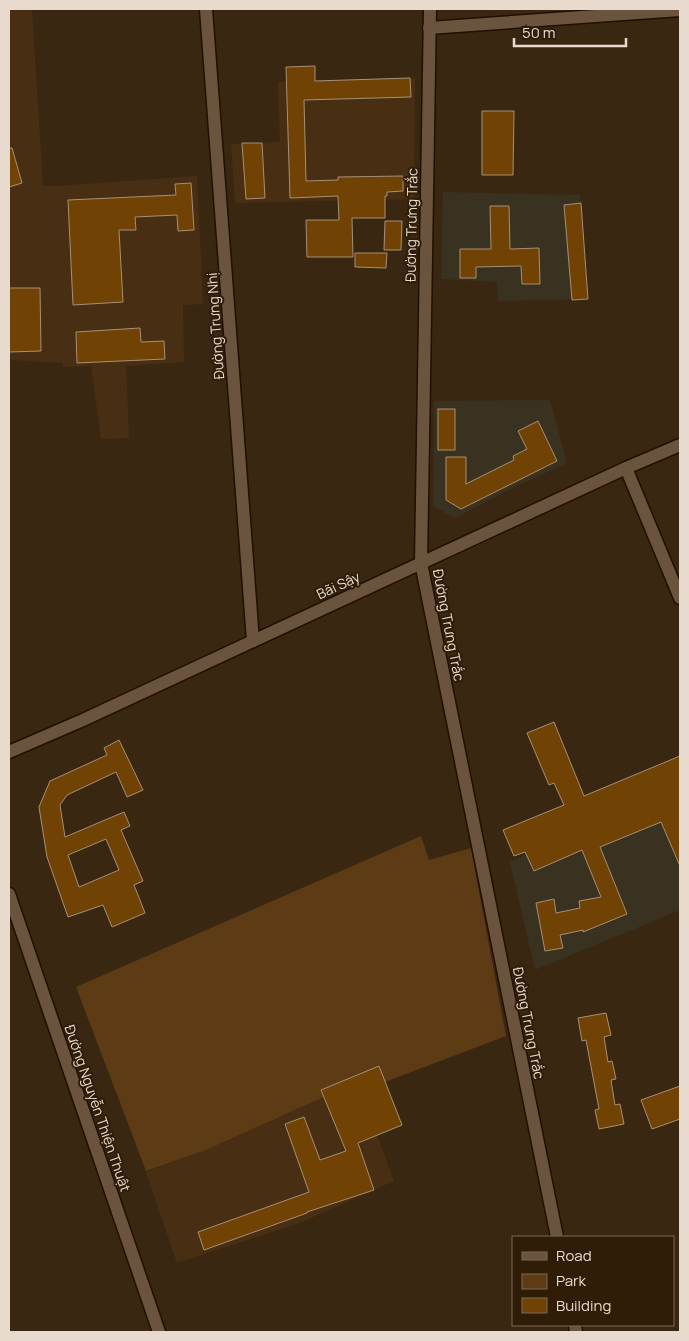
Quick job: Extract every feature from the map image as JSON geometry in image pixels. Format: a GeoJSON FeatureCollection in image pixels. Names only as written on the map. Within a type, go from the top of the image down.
{"type":"FeatureCollection","features":[{"type":"Feature","properties":{"kind":"street","name":"Đường Trưng Nhị"},"geometry":{"type":"LineString","coordinates":[[206,9],[253,641]]}},
{"type":"Feature","properties":{"kind":"street","name":"Đường Trưng Trắc"},"geometry":{"type":"LineString","coordinates":[[430,9],[422,563],[557,1236]]}},
{"type":"Feature","properties":{"kind":"street"},"geometry":{"type":"LineString","coordinates":[[429,28],[680,10]]}},
{"type":"Feature","properties":{"kind":"street","name":"Bãi Sậy"},"geometry":{"type":"LineString","coordinates":[[9,752],[83,720],[626,468],[680,445]]}},
{"type":"Feature","properties":{"kind":"street"},"geometry":{"type":"LineString","coordinates":[[626,468],[680,598]]}},
{"type":"Feature","properties":{"kind":"street","name":"Đường Nguyễn Thiện Thuật"},"geometry":{"type":"LineString","coordinates":[[9,894],[159,1332]]}},
{"type":"Feature","properties":{"kind":"shaded area"},"geometry":{"type":"Polygon","coordinates":[[[9,9],[32,9],[43,186],[197,176],[203,304],[183,305],[184,362],[126,366],[129,438],[101,439],[91,366],[63,367],[63,363],[9,360],[9,9]]]}},
{"type":"Feature","properties":{"kind":"shaded area"},"geometry":{"type":"Polygon","coordinates":[[[415,79],[414,199],[235,203],[231,144],[280,142],[278,82],[415,79]]]}},
{"type":"Feature","properties":{"kind":"shaded area"},"geometry":{"type":"Polygon","coordinates":[[[443,192],[580,195],[588,299],[498,301],[497,282],[441,279],[443,192]]]}},
{"type":"Feature","properties":{"kind":"shaded area"},"geometry":{"type":"Polygon","coordinates":[[[550,400],[567,463],[455,518],[433,506],[434,401],[550,400]]]}},
{"type":"Feature","properties":{"kind":"shaded area"},"geometry":{"type":"Polygon","coordinates":[[[680,789],[680,910],[535,970],[510,862],[680,789]]]}},
{"type":"Feature","properties":{"kind":"shaded area"},"geometry":{"type":"Polygon","coordinates":[[[324,1097],[377,1135],[394,1181],[300,1223],[177,1263],[146,1172],[206,1150],[324,1097]]]}},
{"type":"Feature","properties":{"kind":"green space"},"geometry":{"type":"Polygon","coordinates":[[[421,836],[429,860],[471,848],[506,1036],[385,1082],[402,1125],[345,1148],[324,1097],[206,1150],[146,1171],[76,987],[421,836]]]}},
{"type":"Feature","properties":{"kind":"building"},"geometry":{"type":"Polygon","coordinates":[[[315,66],[315,81],[410,78],[411,97],[304,100],[306,181],[338,180],[338,177],[403,176],[403,191],[387,192],[387,196],[385,196],[385,218],[352,218],[353,257],[307,257],[306,220],[339,220],[338,196],[290,198],[286,67],[315,66]]]}},
{"type":"Feature","properties":{"kind":"building"},"geometry":{"type":"Polygon","coordinates":[[[482,111],[514,111],[513,175],[482,175],[482,111]]]}},
{"type":"Feature","properties":{"kind":"building"},"geometry":{"type":"Polygon","coordinates":[[[242,143],[262,143],[265,198],[246,199],[242,143]]]}},
{"type":"Feature","properties":{"kind":"building"},"geometry":{"type":"Polygon","coordinates":[[[9,148],[12,148],[22,183],[9,187],[9,148]]]}},
{"type":"Feature","properties":{"kind":"building"},"geometry":{"type":"Polygon","coordinates":[[[191,183],[194,230],[178,231],[177,215],[135,217],[136,230],[119,230],[123,302],[73,305],[68,200],[176,195],[175,184],[191,183]]]}},
{"type":"Feature","properties":{"kind":"building"},"geometry":{"type":"Polygon","coordinates":[[[581,203],[588,299],[572,300],[564,205],[581,203]]]}},
{"type":"Feature","properties":{"kind":"building"},"geometry":{"type":"Polygon","coordinates":[[[490,206],[509,206],[510,249],[539,248],[540,284],[522,284],[521,266],[476,267],[476,278],[460,278],[460,249],[491,249],[490,206]]]}},
{"type":"Feature","properties":{"kind":"building"},"geometry":{"type":"Polygon","coordinates":[[[385,221],[402,221],[401,250],[384,250],[385,221]]]}},
{"type":"Feature","properties":{"kind":"building"},"geometry":{"type":"Polygon","coordinates":[[[355,253],[387,253],[386,268],[355,267],[355,253]]]}},
{"type":"Feature","properties":{"kind":"building"},"geometry":{"type":"Polygon","coordinates":[[[9,288],[40,288],[41,351],[9,352],[9,288]]]}},
{"type":"Feature","properties":{"kind":"building"},"geometry":{"type":"Polygon","coordinates":[[[140,328],[141,342],[164,341],[165,359],[77,363],[76,332],[140,328]]]}},
{"type":"Feature","properties":{"kind":"building"},"geometry":{"type":"Polygon","coordinates":[[[438,409],[455,409],[455,450],[438,450],[438,409]]]}},
{"type":"Feature","properties":{"kind":"building"},"geometry":{"type":"Polygon","coordinates":[[[538,421],[557,461],[461,509],[446,500],[446,457],[466,457],[466,484],[514,460],[513,456],[527,449],[518,431],[538,421]]]}},
{"type":"Feature","properties":{"kind":"building"},"geometry":{"type":"Polygon","coordinates":[[[554,722],[584,796],[680,756],[680,866],[661,822],[600,847],[627,914],[583,932],[583,930],[560,935],[563,948],[545,951],[536,903],[554,899],[556,913],[580,908],[579,901],[601,897],[582,850],[534,871],[525,852],[514,856],[503,830],[564,805],[554,783],[549,785],[527,733],[554,722]]]}},
{"type":"Feature","properties":{"kind":"building"},"geometry":{"type":"Polygon","coordinates":[[[119,740],[143,790],[127,797],[116,772],[67,795],[60,805],[65,837],[124,812],[130,826],[121,830],[143,881],[134,885],[145,913],[112,927],[103,905],[68,917],[47,857],[39,807],[50,781],[107,755],[104,748],[119,740]],[[106,839],[68,855],[79,887],[119,870],[106,839]]]}},
{"type":"Feature","properties":{"kind":"building"},"geometry":{"type":"Polygon","coordinates":[[[606,1013],[611,1035],[604,1037],[608,1062],[612,1061],[616,1079],[611,1080],[615,1105],[620,1104],[624,1124],[599,1129],[595,1110],[599,1109],[586,1040],[582,1041],[578,1018],[606,1013]]]}},
{"type":"Feature","properties":{"kind":"building"},"geometry":{"type":"Polygon","coordinates":[[[379,1066],[402,1125],[358,1143],[374,1190],[307,1212],[204,1250],[198,1232],[309,1192],[285,1124],[304,1117],[320,1160],[346,1151],[321,1090],[379,1066]]]}},
{"type":"Feature","properties":{"kind":"building"},"geometry":{"type":"Polygon","coordinates":[[[680,1086],[680,1119],[652,1129],[641,1100],[680,1086]]]}}]}
